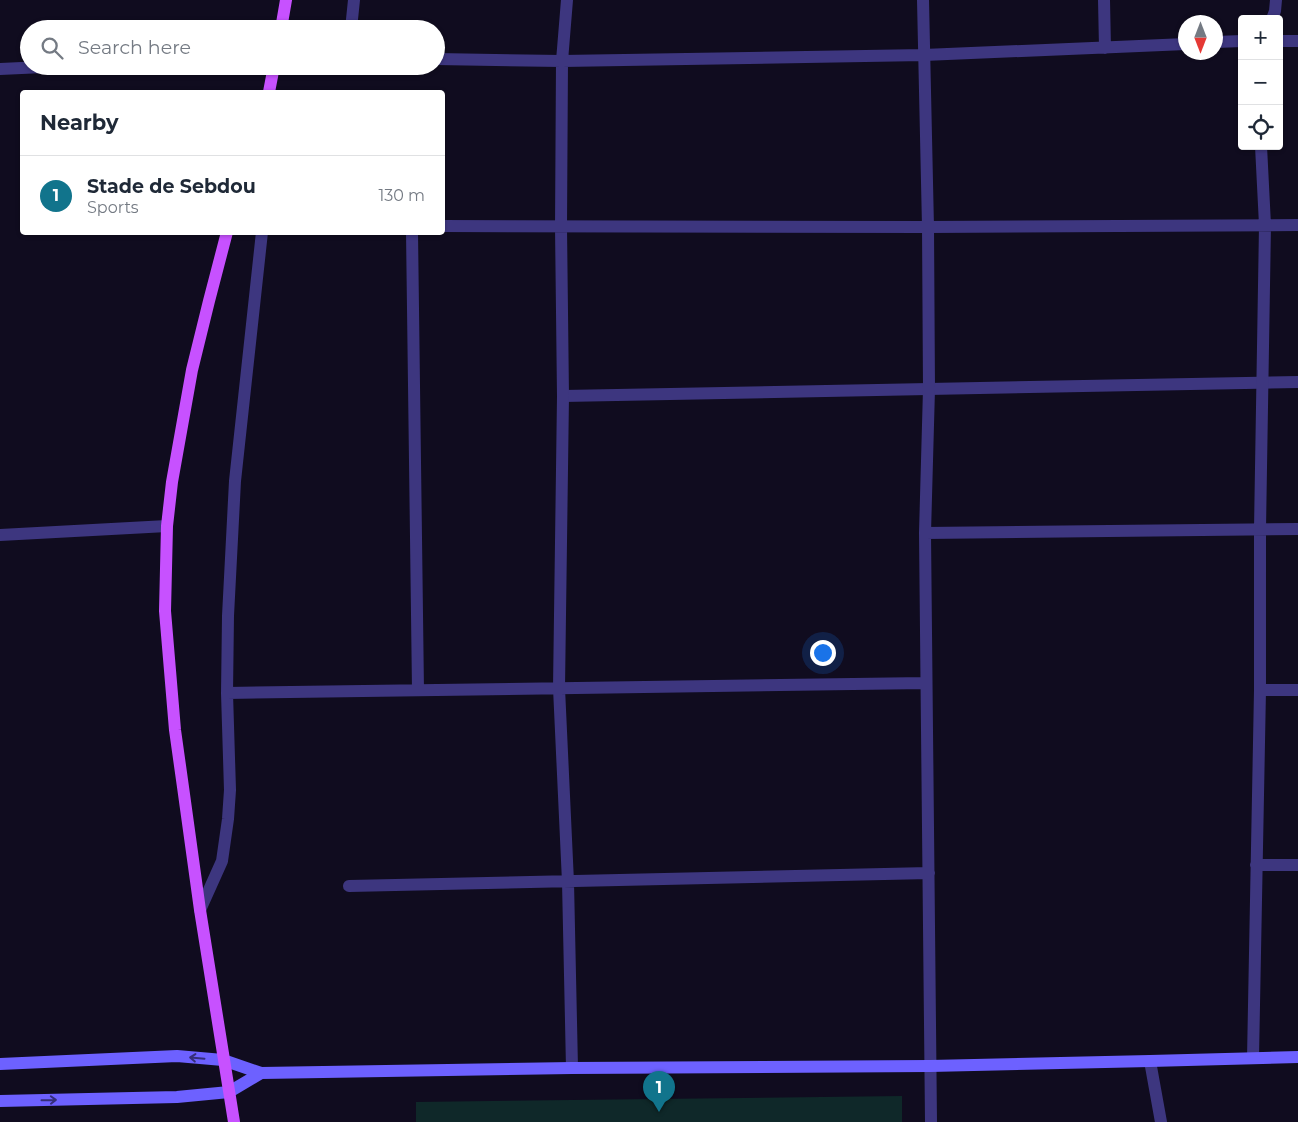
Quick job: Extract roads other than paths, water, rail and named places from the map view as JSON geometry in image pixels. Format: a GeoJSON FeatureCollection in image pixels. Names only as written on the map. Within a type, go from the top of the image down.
{"type":"FeatureCollection","features":[{"type":"Feature","properties":{"kind":"main road"},"geometry":{"type":"LineString","coordinates":[[283,20],[286,0]]}},
{"type":"Feature","properties":{"kind":"main road"},"geometry":{"type":"LineString","coordinates":[[269,90],[272,75]]}},
{"type":"Feature","properties":{"kind":"main road"},"geometry":{"type":"LineString","coordinates":[[226,235],[192,370],[172,482],[167,526],[165,611],[175,730],[200,910],[234,1122]]}},
{"type":"Feature","properties":{"kind":"main road"},"geometry":{"type":"LineString","coordinates":[[0,1064],[176,1056],[224,1060],[261,1073],[572,1068],[930,1066],[1298,1057]]}},
{"type":"Feature","properties":{"kind":"main road"},"geometry":{"type":"LineString","coordinates":[[0,1101],[177,1097],[229,1092],[261,1073]]}},
{"type":"Feature","properties":{"kind":"street"},"geometry":{"type":"LineString","coordinates":[[352,20],[354,0]]}},
{"type":"Feature","properties":{"kind":"street"},"geometry":{"type":"LineString","coordinates":[[567,0],[562,61],[563,396],[560,688],[568,882],[572,1068]]}},
{"type":"Feature","properties":{"kind":"street"},"geometry":{"type":"LineString","coordinates":[[923,0],[928,227],[929,389],[925,533],[931,1122]]}},
{"type":"Feature","properties":{"kind":"street"},"geometry":{"type":"LineString","coordinates":[[1104,0],[1104,48]]}},
{"type":"Feature","properties":{"kind":"street"},"geometry":{"type":"LineString","coordinates":[[1274,15],[1276,0]]}},
{"type":"Feature","properties":{"kind":"street"},"geometry":{"type":"LineString","coordinates":[[1223,42],[1238,41]]}},
{"type":"Feature","properties":{"kind":"street"},"geometry":{"type":"LineString","coordinates":[[1283,41],[1298,41]]}},
{"type":"Feature","properties":{"kind":"street"},"geometry":{"type":"LineString","coordinates":[[445,58],[562,61],[924,56],[1178,44]]}},
{"type":"Feature","properties":{"kind":"street"},"geometry":{"type":"LineString","coordinates":[[0,69],[20,68]]}},
{"type":"Feature","properties":{"kind":"street"},"geometry":{"type":"LineString","coordinates":[[1253,1058],[1260,690],[1260,529],[1265,225],[1261,150]]}},
{"type":"Feature","properties":{"kind":"street"},"geometry":{"type":"LineString","coordinates":[[445,226],[928,227],[1298,225]]}},
{"type":"Feature","properties":{"kind":"street"},"geometry":{"type":"LineString","coordinates":[[200,910],[222,861],[228,819],[230,790],[227,693],[228,616],[235,481],[262,235]]}},
{"type":"Feature","properties":{"kind":"street"},"geometry":{"type":"LineString","coordinates":[[412,235],[418,690]]}},
{"type":"Feature","properties":{"kind":"street"},"geometry":{"type":"LineString","coordinates":[[563,396],[1298,382]]}},
{"type":"Feature","properties":{"kind":"street"},"geometry":{"type":"LineString","coordinates":[[0,534],[167,526]]}},
{"type":"Feature","properties":{"kind":"street"},"geometry":{"type":"LineString","coordinates":[[925,533],[1298,529]]}},
{"type":"Feature","properties":{"kind":"street"},"geometry":{"type":"LineString","coordinates":[[227,693],[926,682]]}},
{"type":"Feature","properties":{"kind":"street"},"geometry":{"type":"LineString","coordinates":[[1260,690],[1298,690]]}},
{"type":"Feature","properties":{"kind":"street"},"geometry":{"type":"LineString","coordinates":[[1256,865],[1298,865]]}},
{"type":"Feature","properties":{"kind":"street"},"geometry":{"type":"LineString","coordinates":[[349,886],[929,873]]}},
{"type":"Feature","properties":{"kind":"street"},"geometry":{"type":"LineString","coordinates":[[1150,1061],[1161,1122]]}},
{"type":"Feature","properties":{"kind":"place","name":"Stade de Sebdou"},"geometry":{"type":"Point","coordinates":[659,1112]}}]}
